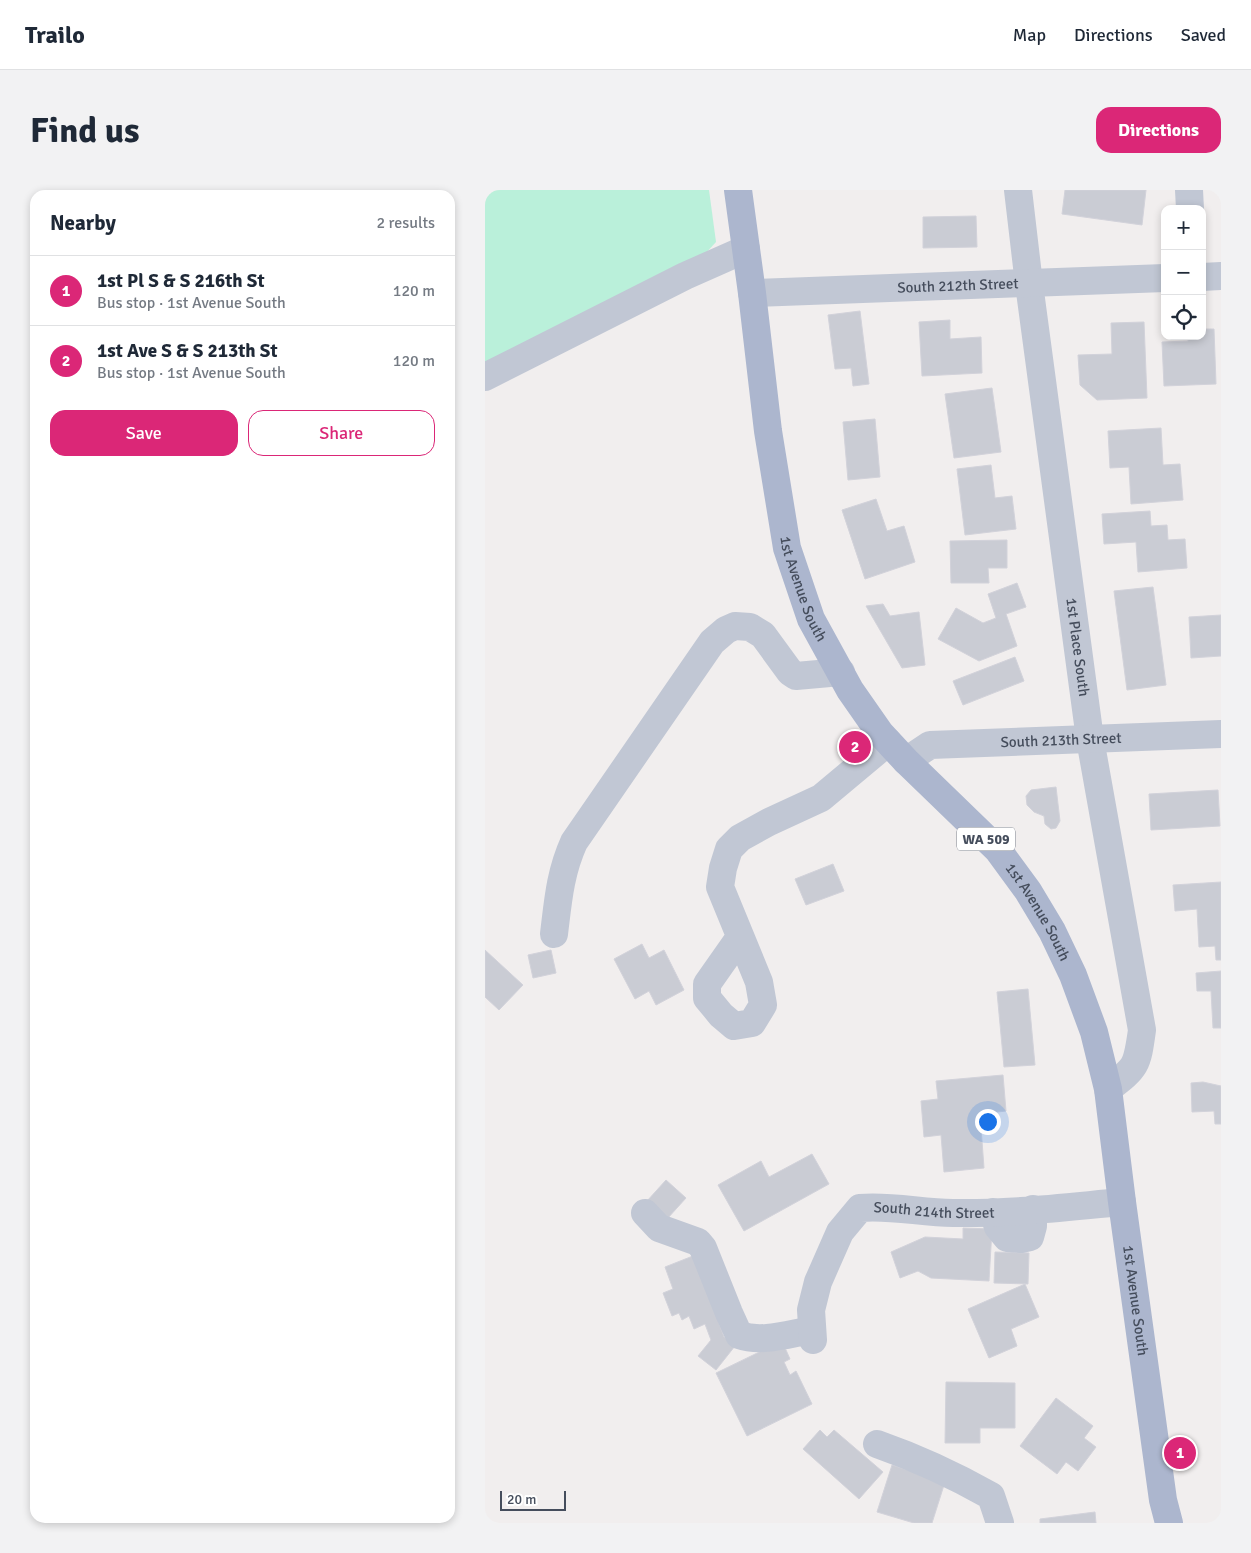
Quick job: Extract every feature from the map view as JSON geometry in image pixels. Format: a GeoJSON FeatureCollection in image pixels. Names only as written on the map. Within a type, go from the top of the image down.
{"type":"FeatureCollection","features":[{"type":"Feature","properties":{"kind":"main road","name":"1st Avenue South"},"geometry":{"type":"LineString","coordinates":[[738,190],[768,431],[787,548],[811,619],[850,690],[897,752],[998,850],[1028,891],[1052,931],[1073,975],[1094,1032],[1108,1089],[1163,1500],[1169,1523]]}},
{"type":"Feature","properties":{"kind":"street","name":"1st Place South"},"geometry":{"type":"LineString","coordinates":[[1018,190],[1090,739],[1142,1030],[1138,1059],[1129,1073],[1108,1089]]}},
{"type":"Feature","properties":{"kind":"street"},"geometry":{"type":"LineString","coordinates":[[1189,190],[1191,205]]}},
{"type":"Feature","properties":{"kind":"street"},"geometry":{"type":"LineString","coordinates":[[485,376],[685,276],[746,249]]}},
{"type":"Feature","properties":{"kind":"street"},"geometry":{"type":"LineString","coordinates":[[1206,277],[1221,276]]}},
{"type":"Feature","properties":{"kind":"street","name":"South 212th Street"},"geometry":{"type":"LineString","coordinates":[[752,293],[1161,278]]}},
{"type":"Feature","properties":{"kind":"street"},"geometry":{"type":"LineString","coordinates":[[554,934],[565,861],[574,842],[712,642],[726,630],[735,626],[750,627],[763,635],[790,672],[797,676],[841,672]]}},
{"type":"Feature","properties":{"kind":"street","name":"South 213th Street"},"geometry":{"type":"LineString","coordinates":[[740,937],[720,887],[729,849],[740,838],[769,822],[821,798],[897,752],[930,744],[1221,734]]}},
{"type":"Feature","properties":{"kind":"street","name":"South 214th Street"},"geometry":{"type":"LineString","coordinates":[[645,1213],[659,1228],[697,1242],[703,1248],[739,1334],[750,1339],[759,1339],[812,1335],[811,1310],[818,1282],[840,1232],[861,1208],[876,1206],[951,1213],[993,1212],[1122,1202]]}},
{"type":"Feature","properties":{"kind":"street"},"geometry":{"type":"LineString","coordinates":[[877,1444],[938,1467],[991,1496],[1000,1523]]}},
{"type":"Feature","properties":{"kind":"green space"},"geometry":{"type":"Polygon","coordinates":[[[485,190],[709,190],[716,242],[705,254],[485,363],[485,190]]]}},
{"type":"Feature","properties":{"kind":"building"},"geometry":{"type":"Polygon","coordinates":[[[1065,190],[1146,190],[1142,225],[1062,214],[1065,190]]]}},
{"type":"Feature","properties":{"kind":"building"},"geometry":{"type":"Polygon","coordinates":[[[976,216],[977,247],[923,248],[923,217],[976,216]]]}},
{"type":"Feature","properties":{"kind":"building"},"geometry":{"type":"Polygon","coordinates":[[[860,311],[869,384],[853,386],[851,368],[835,369],[828,315],[860,311]]]}},
{"type":"Feature","properties":{"kind":"building"},"geometry":{"type":"Polygon","coordinates":[[[950,320],[950,339],[981,337],[982,373],[922,376],[919,322],[950,320]]]}},
{"type":"Feature","properties":{"kind":"building"},"geometry":{"type":"Polygon","coordinates":[[[1144,322],[1147,398],[1097,400],[1080,385],[1078,355],[1112,354],[1111,323],[1144,322]]]}},
{"type":"Feature","properties":{"kind":"building"},"geometry":{"type":"Polygon","coordinates":[[[1206,329],[1214,329],[1216,384],[1164,386],[1162,342],[1206,340],[1206,329]]]}},
{"type":"Feature","properties":{"kind":"building"},"geometry":{"type":"Polygon","coordinates":[[[992,388],[1001,452],[954,458],[945,394],[992,388]]]}},
{"type":"Feature","properties":{"kind":"building"},"geometry":{"type":"Polygon","coordinates":[[[875,419],[880,477],[848,480],[843,422],[875,419]]]}},
{"type":"Feature","properties":{"kind":"building"},"geometry":{"type":"Polygon","coordinates":[[[1161,428],[1163,465],[1180,464],[1183,500],[1131,504],[1129,467],[1110,468],[1108,431],[1161,428]]]}},
{"type":"Feature","properties":{"kind":"building"},"geometry":{"type":"Polygon","coordinates":[[[991,465],[995,498],[1012,496],[1016,529],[965,535],[957,469],[991,465]]]}},
{"type":"Feature","properties":{"kind":"building"},"geometry":{"type":"Polygon","coordinates":[[[876,499],[887,531],[904,526],[915,562],[865,579],[842,510],[876,499]]]}},
{"type":"Feature","properties":{"kind":"building"},"geometry":{"type":"Polygon","coordinates":[[[1150,511],[1151,526],[1167,525],[1168,540],[1185,539],[1187,568],[1138,572],[1136,542],[1104,544],[1102,514],[1150,511]]]}},
{"type":"Feature","properties":{"kind":"building"},"geometry":{"type":"Polygon","coordinates":[[[1007,540],[1007,568],[988,568],[989,583],[951,583],[950,541],[1007,540]]]}},
{"type":"Feature","properties":{"kind":"building"},"geometry":{"type":"Polygon","coordinates":[[[1017,583],[1026,607],[1006,614],[1017,646],[979,661],[938,639],[956,608],[983,623],[996,618],[988,594],[1017,583]]]}},
{"type":"Feature","properties":{"kind":"building"},"geometry":{"type":"Polygon","coordinates":[[[1153,587],[1166,685],[1127,690],[1114,591],[1153,587]]]}},
{"type":"Feature","properties":{"kind":"building"},"geometry":{"type":"Polygon","coordinates":[[[883,604],[890,616],[919,612],[925,665],[902,668],[866,606],[883,604]]]}},
{"type":"Feature","properties":{"kind":"building"},"geometry":{"type":"Polygon","coordinates":[[[1221,615],[1221,656],[1191,658],[1189,617],[1221,615]]]}},
{"type":"Feature","properties":{"kind":"building"},"geometry":{"type":"Polygon","coordinates":[[[1015,657],[1024,681],[963,705],[953,681],[1015,657]]]}},
{"type":"Feature","properties":{"kind":"building"},"geometry":{"type":"Polygon","coordinates":[[[1056,787],[1060,821],[1056,828],[1051,829],[1045,824],[1044,816],[1034,812],[1027,805],[1026,796],[1031,790],[1056,787]]]}},
{"type":"Feature","properties":{"kind":"building"},"geometry":{"type":"Polygon","coordinates":[[[1218,790],[1220,826],[1151,830],[1149,794],[1218,790]]]}},
{"type":"Feature","properties":{"kind":"building"},"geometry":{"type":"Polygon","coordinates":[[[833,864],[844,891],[806,905],[795,879],[833,864]]]}},
{"type":"Feature","properties":{"kind":"building"},"geometry":{"type":"Polygon","coordinates":[[[1221,882],[1221,960],[1216,960],[1215,946],[1199,947],[1197,909],[1175,911],[1173,885],[1221,882]]]}},
{"type":"Feature","properties":{"kind":"building"},"geometry":{"type":"Polygon","coordinates":[[[642,944],[649,958],[664,950],[684,990],[656,1005],[649,991],[635,999],[614,959],[642,944]]]}},
{"type":"Feature","properties":{"kind":"building"},"geometry":{"type":"Polygon","coordinates":[[[485,950],[523,985],[499,1010],[485,997],[485,950]]]}},
{"type":"Feature","properties":{"kind":"building"},"geometry":{"type":"Polygon","coordinates":[[[551,950],[556,973],[533,978],[528,955],[551,950]]]}},
{"type":"Feature","properties":{"kind":"building"},"geometry":{"type":"Polygon","coordinates":[[[1221,971],[1221,1028],[1213,1028],[1211,991],[1197,991],[1196,973],[1221,971]]]}},
{"type":"Feature","properties":{"kind":"building"},"geometry":{"type":"Polygon","coordinates":[[[1028,989],[1035,1065],[1004,1067],[997,992],[1028,989]]]}},
{"type":"Feature","properties":{"kind":"building"},"geometry":{"type":"Polygon","coordinates":[[[1003,1075],[1006,1111],[980,1114],[984,1168],[944,1172],[941,1135],[924,1137],[921,1101],[938,1099],[936,1081],[1003,1075]]]}},
{"type":"Feature","properties":{"kind":"building"},"geometry":{"type":"Polygon","coordinates":[[[1203,1082],[1221,1086],[1221,1124],[1215,1124],[1214,1111],[1192,1112],[1191,1083],[1203,1082]]]}},
{"type":"Feature","properties":{"kind":"building"},"geometry":{"type":"Polygon","coordinates":[[[812,1154],[829,1184],[744,1231],[718,1185],[761,1161],[769,1177],[812,1154]]]}},
{"type":"Feature","properties":{"kind":"building"},"geometry":{"type":"Polygon","coordinates":[[[666,1180],[686,1198],[667,1219],[647,1201],[666,1180]]]}},
{"type":"Feature","properties":{"kind":"building"},"geometry":{"type":"Polygon","coordinates":[[[963,1228],[992,1229],[989,1281],[931,1278],[918,1271],[900,1278],[891,1252],[925,1237],[963,1239],[963,1228]]]}},
{"type":"Feature","properties":{"kind":"building"},"geometry":{"type":"Polygon","coordinates":[[[703,1252],[713,1307],[724,1337],[735,1346],[716,1370],[698,1356],[711,1340],[705,1324],[694,1329],[689,1316],[682,1320],[679,1313],[672,1316],[663,1293],[673,1289],[665,1267],[703,1252]]]}},
{"type":"Feature","properties":{"kind":"building"},"geometry":{"type":"Polygon","coordinates":[[[995,1252],[1029,1253],[1028,1284],[994,1283],[995,1252]]]}},
{"type":"Feature","properties":{"kind":"building"},"geometry":{"type":"Polygon","coordinates":[[[1025,1284],[1039,1317],[1011,1329],[1017,1346],[989,1358],[968,1309],[1025,1284]]]}},
{"type":"Feature","properties":{"kind":"building"},"geometry":{"type":"Polygon","coordinates":[[[782,1341],[790,1359],[784,1362],[790,1375],[796,1371],[812,1404],[747,1436],[716,1373],[782,1341]]]}},
{"type":"Feature","properties":{"kind":"building"},"geometry":{"type":"Polygon","coordinates":[[[946,1382],[1015,1383],[1015,1428],[980,1428],[980,1443],[945,1443],[946,1382]]]}},
{"type":"Feature","properties":{"kind":"building"},"geometry":{"type":"Polygon","coordinates":[[[1056,1398],[1093,1426],[1084,1438],[1096,1447],[1078,1471],[1066,1462],[1057,1474],[1020,1446],[1056,1398]]]}},
{"type":"Feature","properties":{"kind":"building"},"geometry":{"type":"Polygon","coordinates":[[[820,1430],[827,1437],[834,1430],[883,1472],[859,1499],[803,1449],[820,1430]]]}},
{"type":"Feature","properties":{"kind":"building"},"geometry":{"type":"Polygon","coordinates":[[[892,1465],[945,1482],[932,1523],[914,1523],[877,1512],[892,1465]]]}},
{"type":"Feature","properties":{"kind":"building"},"geometry":{"type":"Polygon","coordinates":[[[1095,1512],[1096,1523],[1040,1523],[1040,1519],[1095,1512]]]}},
{"type":"Feature","properties":{"kind":"place","name":"1st Ave S & S 213th St"},"geometry":{"type":"Point","coordinates":[855,747]}},
{"type":"Feature","properties":{"kind":"place","name":"1st Pl S & S 216th St"},"geometry":{"type":"Point","coordinates":[1180,1453]}}]}
